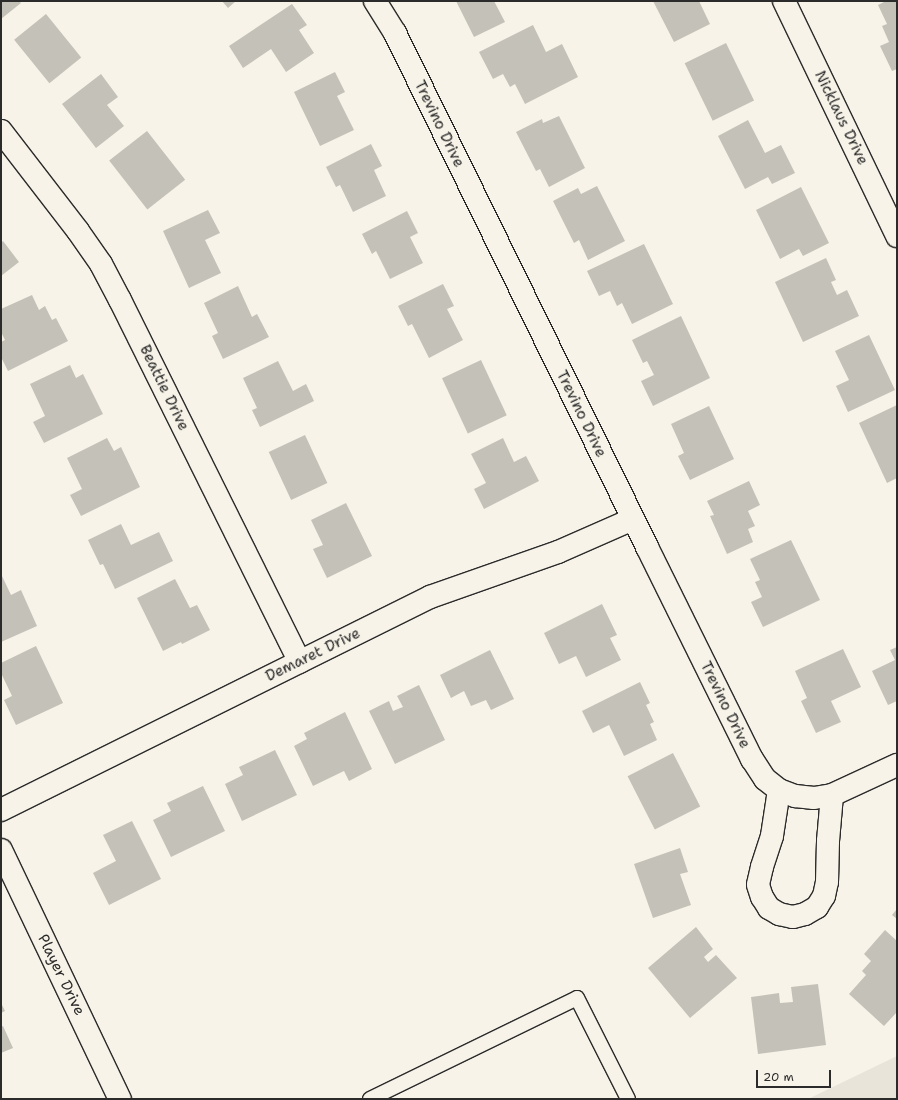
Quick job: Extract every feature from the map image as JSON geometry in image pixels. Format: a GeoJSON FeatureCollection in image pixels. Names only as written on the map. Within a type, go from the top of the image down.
{"type":"FeatureCollection","features":[{"type":"Feature","properties":{"kind":"street","name":"Trevino Drive"},"geometry":{"type":"LineString","coordinates":[[375,1],[395,33],[752,759],[765,779],[779,790],[795,796],[823,796]]}},
{"type":"Feature","properties":{"kind":"street","name":"Nicklaus Drive"},"geometry":{"type":"LineString","coordinates":[[784,1],[897,236]]}},
{"type":"Feature","properties":{"kind":"street","name":"Beattie Drive"},"geometry":{"type":"LineString","coordinates":[[1,131],[78,231],[100,264],[120,300],[300,662]]}},
{"type":"Feature","properties":{"kind":"street","name":"Demaret Drive"},"geometry":{"type":"LineString","coordinates":[[1,810],[430,597],[558,552],[607,532],[633,519]]}},
{"type":"Feature","properties":{"kind":"street"},"geometry":{"type":"LineString","coordinates":[[779,790],[772,836],[758,885],[762,897],[769,908],[779,914],[793,917],[805,914],[817,907],[824,896],[827,882],[828,841],[823,796],[897,765]]}},
{"type":"Feature","properties":{"kind":"street","name":"Player Drive"},"geometry":{"type":"LineString","coordinates":[[1,850],[120,1099]]}},
{"type":"Feature","properties":{"kind":"lane"},"geometry":{"type":"LineString","coordinates":[[370,1099],[577,998],[628,1099]]}},
{"type":"Feature","properties":{"kind":"shaded area"},"geometry":{"type":"Polygon","coordinates":[[[897,1056],[897,1099],[808,1099],[897,1056]]]}},
{"type":"Feature","properties":{"kind":"building"},"geometry":{"type":"Polygon","coordinates":[[[1,1],[19,1],[21,3],[1,19],[1,1]]]}},
{"type":"Feature","properties":{"kind":"building"},"geometry":{"type":"Polygon","coordinates":[[[222,1],[236,1],[228,8],[222,1]]]}},
{"type":"Feature","properties":{"kind":"building"},"geometry":{"type":"Polygon","coordinates":[[[456,1],[494,1],[505,22],[474,37],[456,1]]]}},
{"type":"Feature","properties":{"kind":"building"},"geometry":{"type":"Polygon","coordinates":[[[653,1],[699,1],[710,24],[674,42],[653,1]]]}},
{"type":"Feature","properties":{"kind":"building"},"geometry":{"type":"Polygon","coordinates":[[[886,1],[897,1],[897,69],[892,71],[880,46],[889,42],[882,26],[887,24],[878,5],[886,1]]]}},
{"type":"Feature","properties":{"kind":"building"},"geometry":{"type":"Polygon","coordinates":[[[292,4],[307,25],[299,30],[314,53],[286,72],[271,49],[243,68],[229,46],[292,4]]]}},
{"type":"Feature","properties":{"kind":"building"},"geometry":{"type":"Polygon","coordinates":[[[46,14],[81,58],[49,83],[14,40],[46,14]]]}},
{"type":"Feature","properties":{"kind":"building"},"geometry":{"type":"Polygon","coordinates":[[[533,25],[546,52],[562,44],[578,77],[525,104],[515,84],[510,87],[503,74],[493,79],[479,52],[533,25]]]}},
{"type":"Feature","properties":{"kind":"building"},"geometry":{"type":"Polygon","coordinates":[[[726,43],[754,101],[713,121],[685,63],[726,43]]]}},
{"type":"Feature","properties":{"kind":"building"},"geometry":{"type":"Polygon","coordinates":[[[335,72],[345,92],[337,96],[354,130],[320,146],[294,92],[335,72]]]}},
{"type":"Feature","properties":{"kind":"building"},"geometry":{"type":"Polygon","coordinates":[[[101,74],[118,97],[107,105],[124,126],[96,148],[62,104],[101,74]]]}},
{"type":"Feature","properties":{"kind":"building"},"geometry":{"type":"Polygon","coordinates":[[[559,116],[585,168],[549,187],[540,169],[536,171],[516,132],[542,119],[543,123],[559,116]]]}},
{"type":"Feature","properties":{"kind":"building"},"geometry":{"type":"Polygon","coordinates":[[[748,120],[765,153],[781,145],[795,173],[772,184],[768,177],[745,189],[718,136],[748,120]]]}},
{"type":"Feature","properties":{"kind":"building"},"geometry":{"type":"Polygon","coordinates":[[[147,131],[185,180],[147,209],[109,161],[147,131]]]}},
{"type":"Feature","properties":{"kind":"building"},"geometry":{"type":"Polygon","coordinates":[[[371,144],[382,166],[374,170],[386,196],[353,212],[340,185],[336,187],[326,167],[371,144]]]}},
{"type":"Feature","properties":{"kind":"building"},"geometry":{"type":"Polygon","coordinates":[[[597,186],[625,241],[588,260],[579,240],[574,243],[553,201],[578,188],[581,194],[597,186]]]}},
{"type":"Feature","properties":{"kind":"building"},"geometry":{"type":"Polygon","coordinates":[[[801,187],[829,243],[803,256],[799,249],[780,259],[756,210],[801,187]]]}},
{"type":"Feature","properties":{"kind":"building"},"geometry":{"type":"Polygon","coordinates":[[[208,210],[220,233],[205,240],[221,273],[189,288],[163,231],[208,210]]]}},
{"type":"Feature","properties":{"kind":"building"},"geometry":{"type":"Polygon","coordinates":[[[407,211],[418,233],[410,237],[423,263],[390,279],[376,251],[372,254],[362,234],[407,211]]]}},
{"type":"Feature","properties":{"kind":"building"},"geometry":{"type":"Polygon","coordinates":[[[3,241],[19,262],[1,276],[1,243],[3,241]]]}},
{"type":"Feature","properties":{"kind":"building"},"geometry":{"type":"Polygon","coordinates":[[[644,244],[673,304],[632,324],[622,303],[617,306],[610,291],[599,296],[587,271],[644,244]]]}},
{"type":"Feature","properties":{"kind":"building"},"geometry":{"type":"Polygon","coordinates":[[[826,258],[836,280],[831,282],[837,295],[847,290],[859,316],[803,342],[775,282],[826,258]]]}},
{"type":"Feature","properties":{"kind":"building"},"geometry":{"type":"Polygon","coordinates":[[[443,284],[454,306],[447,309],[463,340],[429,358],[412,324],[408,326],[398,306],[443,284]]]}},
{"type":"Feature","properties":{"kind":"building"},"geometry":{"type":"Polygon","coordinates":[[[238,286],[252,317],[257,314],[269,337],[223,359],[212,336],[218,333],[204,303],[238,286]]]}},
{"type":"Feature","properties":{"kind":"building"},"geometry":{"type":"Polygon","coordinates":[[[32,295],[39,310],[45,306],[52,320],[56,318],[68,341],[8,371],[1,357],[1,342],[5,340],[1,332],[1,309],[32,295]]]}},
{"type":"Feature","properties":{"kind":"building"},"geometry":{"type":"Polygon","coordinates":[[[681,316],[710,378],[653,406],[641,381],[654,375],[647,361],[643,363],[632,340],[681,316]]]}},
{"type":"Feature","properties":{"kind":"building"},"geometry":{"type":"Polygon","coordinates":[[[869,335],[895,390],[848,412],[836,386],[849,380],[835,351],[869,335]]]}},
{"type":"Feature","properties":{"kind":"building"},"geometry":{"type":"Polygon","coordinates":[[[481,360],[507,415],[468,433],[442,378],[481,360]]]}},
{"type":"Feature","properties":{"kind":"building"},"geometry":{"type":"Polygon","coordinates":[[[278,361],[293,391],[306,384],[314,401],[260,427],[252,410],[257,408],[243,378],[278,361]]]}},
{"type":"Feature","properties":{"kind":"building"},"geometry":{"type":"Polygon","coordinates":[[[70,365],[76,378],[83,374],[103,414],[44,443],[33,422],[45,416],[30,384],[70,365]]]}},
{"type":"Feature","properties":{"kind":"building"},"geometry":{"type":"Polygon","coordinates":[[[897,405],[897,478],[887,483],[859,423],[897,405]]]}},
{"type":"Feature","properties":{"kind":"building"},"geometry":{"type":"Polygon","coordinates":[[[709,406],[734,459],[690,480],[678,456],[684,453],[671,424],[709,406]]]}},
{"type":"Feature","properties":{"kind":"building"},"geometry":{"type":"Polygon","coordinates":[[[305,435],[327,483],[291,500],[269,452],[305,435]]]}},
{"type":"Feature","properties":{"kind":"building"},"geometry":{"type":"Polygon","coordinates":[[[107,438],[114,451],[121,447],[140,487],[81,516],[70,495],[82,489],[67,458],[107,438]]]}},
{"type":"Feature","properties":{"kind":"building"},"geometry":{"type":"Polygon","coordinates":[[[503,438],[514,462],[526,456],[539,481],[484,509],[474,489],[486,483],[471,454],[503,438]]]}},
{"type":"Feature","properties":{"kind":"building"},"geometry":{"type":"Polygon","coordinates":[[[749,481],[760,505],[748,511],[755,526],[748,529],[753,542],[727,554],[710,516],[714,515],[707,501],[749,481]]]}},
{"type":"Feature","properties":{"kind":"building"},"geometry":{"type":"Polygon","coordinates":[[[346,503],[372,556],[327,578],[313,549],[323,545],[311,520],[346,503]]]}},
{"type":"Feature","properties":{"kind":"building"},"geometry":{"type":"Polygon","coordinates":[[[121,524],[131,545],[159,532],[173,561],[115,589],[103,564],[100,565],[88,540],[121,524]]]}},
{"type":"Feature","properties":{"kind":"building"},"geometry":{"type":"Polygon","coordinates":[[[791,540],[820,600],[763,627],[751,602],[762,597],[755,582],[760,580],[750,559],[791,540]]]}},
{"type":"Feature","properties":{"kind":"building"},"geometry":{"type":"Polygon","coordinates":[[[2,576],[11,595],[21,590],[37,626],[1,642],[2,576]]]}},
{"type":"Feature","properties":{"kind":"building"},"geometry":{"type":"Polygon","coordinates":[[[175,579],[190,608],[197,605],[210,630],[182,644],[181,642],[163,651],[137,598],[175,579]]]}},
{"type":"Feature","properties":{"kind":"building"},"geometry":{"type":"Polygon","coordinates":[[[602,604],[617,635],[610,638],[621,660],[586,677],[576,656],[559,664],[544,633],[602,604]]]}},
{"type":"Feature","properties":{"kind":"building"},"geometry":{"type":"Polygon","coordinates":[[[36,646],[63,703],[16,725],[4,700],[12,696],[1,673],[1,663],[36,646]]]}},
{"type":"Feature","properties":{"kind":"building"},"geometry":{"type":"Polygon","coordinates":[[[897,647],[897,701],[888,705],[872,671],[895,660],[890,650],[897,647]]]}},
{"type":"Feature","properties":{"kind":"building"},"geometry":{"type":"Polygon","coordinates":[[[843,649],[861,687],[831,701],[841,722],[816,733],[801,701],[807,698],[795,671],[843,649]]]}},
{"type":"Feature","properties":{"kind":"building"},"geometry":{"type":"Polygon","coordinates":[[[490,650],[514,699],[491,710],[486,700],[471,706],[464,691],[451,698],[440,675],[490,650]]]}},
{"type":"Feature","properties":{"kind":"building"},"geometry":{"type":"Polygon","coordinates":[[[640,682],[650,703],[646,705],[654,722],[650,724],[657,740],[624,756],[609,725],[593,733],[582,711],[640,682]]]}},
{"type":"Feature","properties":{"kind":"building"},"geometry":{"type":"Polygon","coordinates":[[[419,685],[445,740],[395,764],[369,711],[389,701],[393,711],[403,707],[397,696],[419,685]]]}},
{"type":"Feature","properties":{"kind":"building"},"geometry":{"type":"Polygon","coordinates":[[[345,712],[372,769],[349,781],[344,771],[313,786],[294,746],[307,739],[304,733],[345,712]]]}},
{"type":"Feature","properties":{"kind":"building"},"geometry":{"type":"Polygon","coordinates":[[[275,750],[297,795],[242,821],[225,784],[243,775],[239,767],[275,750]]]}},
{"type":"Feature","properties":{"kind":"building"},"geometry":{"type":"Polygon","coordinates":[[[673,753],[700,806],[655,830],[628,776],[673,753]]]}},
{"type":"Feature","properties":{"kind":"building"},"geometry":{"type":"Polygon","coordinates":[[[203,786],[225,831],[171,857],[153,820],[171,811],[167,803],[203,786]]]}},
{"type":"Feature","properties":{"kind":"building"},"geometry":{"type":"Polygon","coordinates":[[[132,821],[161,879],[109,905],[93,873],[116,861],[103,835],[132,821]]]}},
{"type":"Feature","properties":{"kind":"building"},"geometry":{"type":"Polygon","coordinates":[[[680,848],[688,872],[680,874],[691,905],[653,918],[634,864],[680,848]]]}},
{"type":"Feature","properties":{"kind":"building"},"geometry":{"type":"Polygon","coordinates":[[[897,909],[897,919],[892,915],[897,909]]]}},
{"type":"Feature","properties":{"kind":"building"},"geometry":{"type":"Polygon","coordinates":[[[696,927],[713,949],[704,957],[708,962],[716,955],[737,978],[690,1018],[648,968],[696,927]]]}},
{"type":"Feature","properties":{"kind":"building"},"geometry":{"type":"Polygon","coordinates":[[[885,930],[897,941],[897,1012],[884,1026],[849,994],[866,975],[862,971],[871,961],[864,954],[885,930]]]}},
{"type":"Feature","properties":{"kind":"building"},"geometry":{"type":"Polygon","coordinates":[[[818,984],[826,1045],[758,1054],[751,997],[779,993],[780,1003],[793,1002],[791,987],[818,984]]]}},
{"type":"Feature","properties":{"kind":"building"},"geometry":{"type":"Polygon","coordinates":[[[1,1003],[5,1011],[1,1013],[1,1003]]]}},
{"type":"Feature","properties":{"kind":"building"},"geometry":{"type":"Polygon","coordinates":[[[3,1026],[13,1048],[1,1053],[1,1027],[3,1026]]]}}]}
